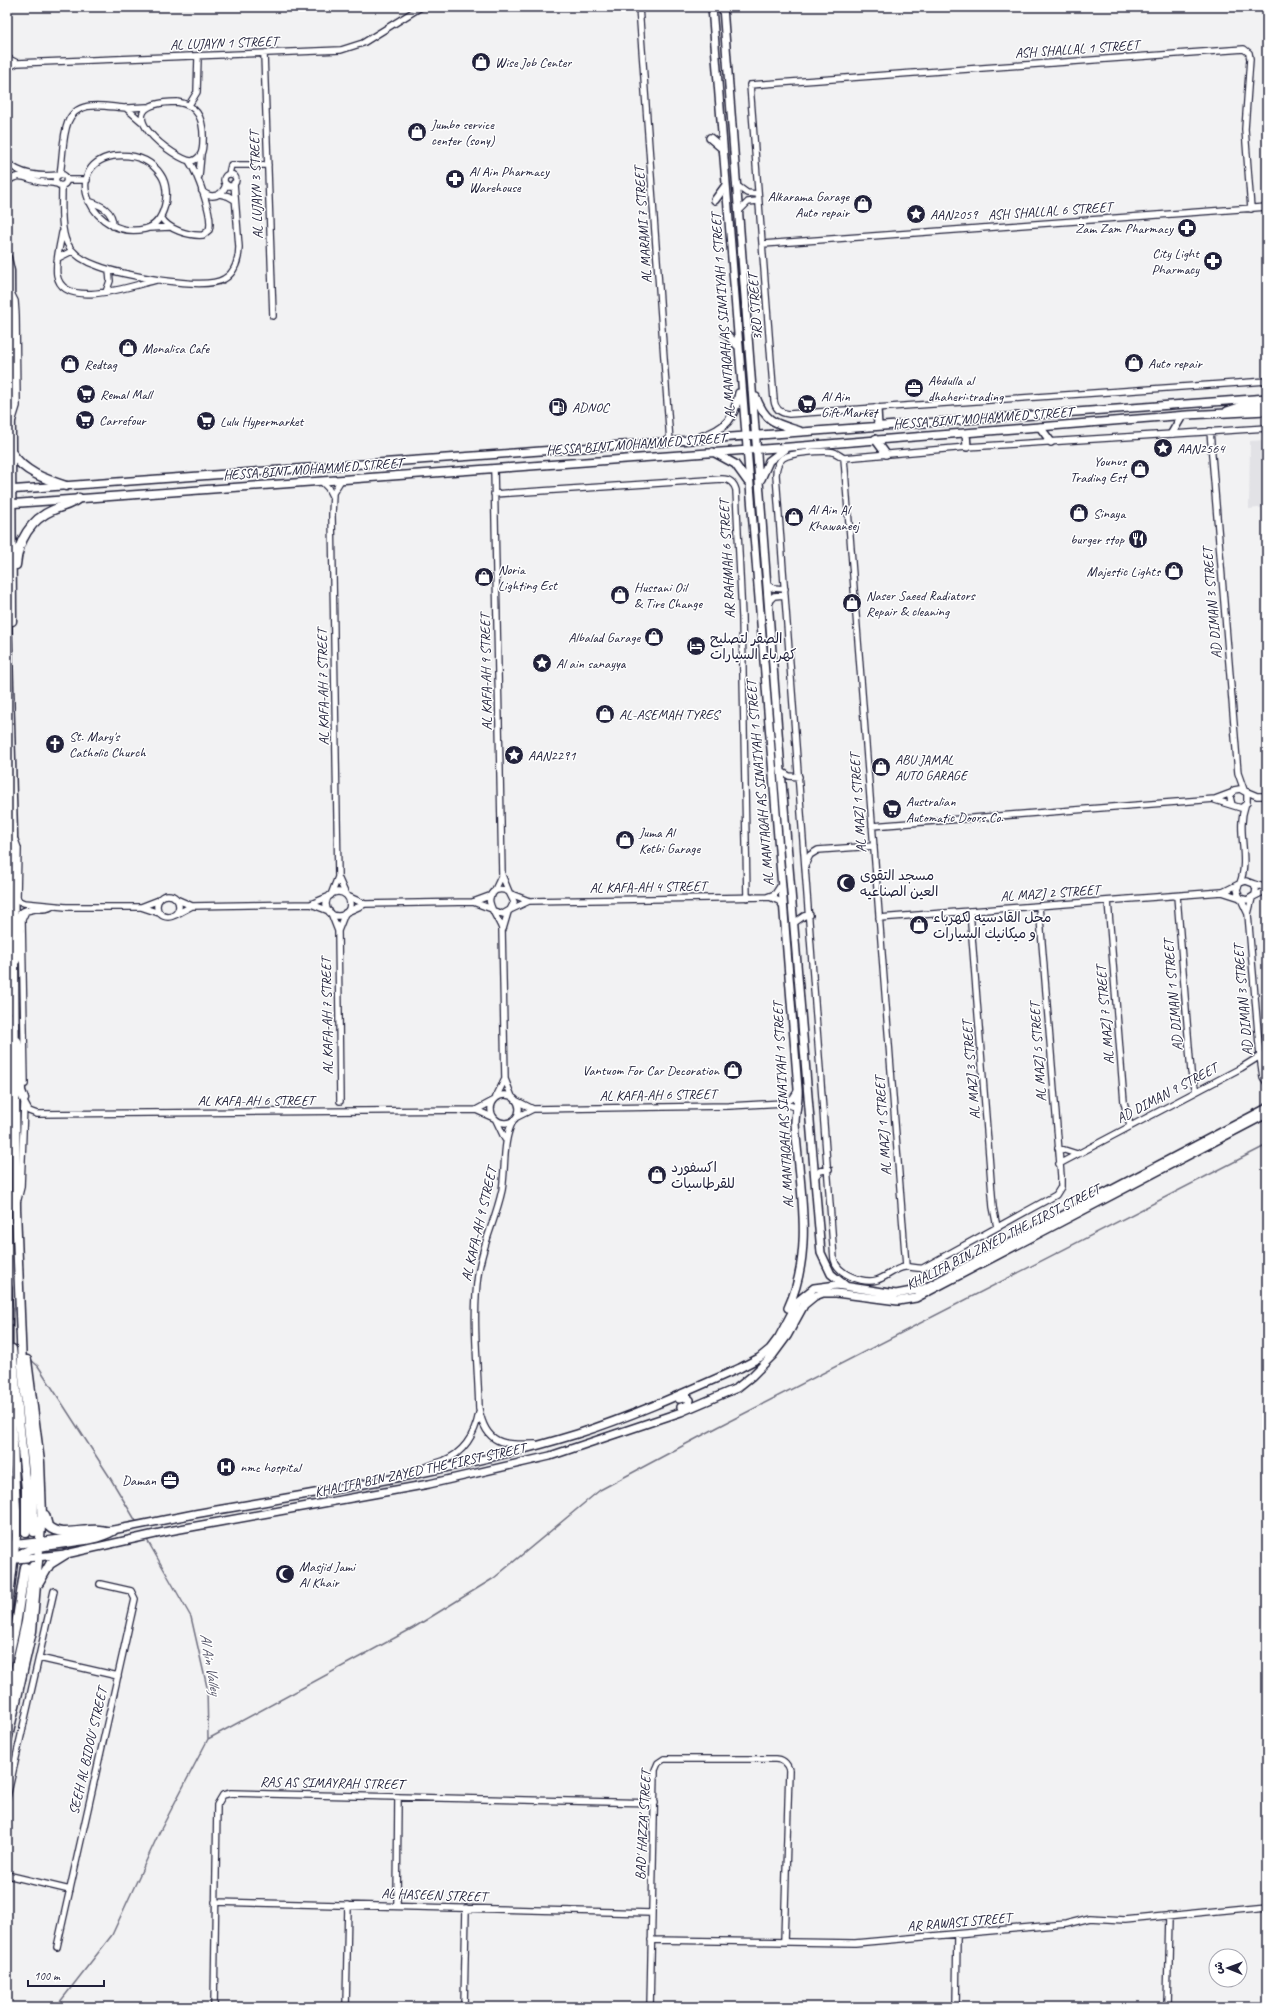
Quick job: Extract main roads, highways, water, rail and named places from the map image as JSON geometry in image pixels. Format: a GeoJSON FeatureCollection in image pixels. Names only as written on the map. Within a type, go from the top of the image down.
{"type":"FeatureCollection","features":[{"type":"Feature","properties":{"kind":"main road","name":"AL MANTAQAH AS SINA'IYAH 1 STREET"},"geometry":{"type":"LineString","coordinates":[[712,7],[798,1090],[795,1121],[804,1254],[799,1280],[781,1324],[779,1337]]}},
{"type":"Feature","properties":{"kind":"main road","name":"AL MANTAQAH AS SINA'IYAH 1 STREET"},"geometry":{"type":"LineString","coordinates":[[723,7],[782,784],[823,1259],[831,1274],[848,1287]]}},
{"type":"Feature","properties":{"kind":"main road"},"geometry":{"type":"LineString","coordinates":[[710,138],[723,149]]}},
{"type":"Feature","properties":{"kind":"main road"},"geometry":{"type":"LineString","coordinates":[[715,200],[726,185]]}},
{"type":"Feature","properties":{"kind":"main road"},"geometry":{"type":"LineString","coordinates":[[7,258],[10,270],[11,453],[9,504],[14,729],[12,767]]}},
{"type":"Feature","properties":{"kind":"main road"},"geometry":{"type":"LineString","coordinates":[[725,333],[738,346]]}},
{"type":"Feature","properties":{"kind":"main road"},"geometry":{"type":"LineString","coordinates":[[692,440],[714,432],[728,422],[737,406],[741,382]]}},
{"type":"Feature","properties":{"kind":"main road"},"geometry":{"type":"LineString","coordinates":[[752,389],[760,408],[769,419],[782,426],[804,432]]}},
{"type":"Feature","properties":{"kind":"main road","name":"HESSA BINT MOHAMMED STREET"},"geometry":{"type":"LineString","coordinates":[[9,490],[1267,398]]}},
{"type":"Feature","properties":{"kind":"main road"},"geometry":{"type":"LineString","coordinates":[[1224,414],[1235,408],[1267,405]]}},
{"type":"Feature","properties":{"kind":"main road"},"geometry":{"type":"LineString","coordinates":[[877,408],[878,426]]}},
{"type":"Feature","properties":{"kind":"main road","name":"HESSA BINT MOHAMMED STREET"},"geometry":{"type":"LineString","coordinates":[[9,504],[746,449],[790,447],[875,439],[1182,416],[1265,412]]}},
{"type":"Feature","properties":{"kind":"main road"},"geometry":{"type":"LineString","coordinates":[[1172,433],[1182,416]]}},
{"type":"Feature","properties":{"kind":"main road"},"geometry":{"type":"LineString","coordinates":[[1040,427],[1051,442]]}},
{"type":"Feature","properties":{"kind":"main road"},"geometry":{"type":"LineString","coordinates":[[966,433],[966,447]]}},
{"type":"Feature","properties":{"kind":"main road"},"geometry":{"type":"LineString","coordinates":[[875,439],[886,454]]}},
{"type":"Feature","properties":{"kind":"main road"},"geometry":{"type":"LineString","coordinates":[[760,485],[764,468],[769,461],[775,455],[790,447]]}},
{"type":"Feature","properties":{"kind":"main road"},"geometry":{"type":"LineString","coordinates":[[711,452],[735,464],[749,485]]}},
{"type":"Feature","properties":{"kind":"main road"},"geometry":{"type":"LineString","coordinates":[[11,453],[19,463],[28,470],[66,486]]}},
{"type":"Feature","properties":{"kind":"main road"},"geometry":{"type":"LineString","coordinates":[[12,585],[20,546],[31,527],[44,515],[70,504],[79,498]]}},
{"type":"Feature","properties":{"kind":"main road"},"geometry":{"type":"LineString","coordinates":[[7,613],[13,833],[16,1209],[20,1308],[30,1408],[33,1472],[30,1532],[26,1489],[13,1410]]}},
{"type":"Feature","properties":{"kind":"main road"},"geometry":{"type":"LineString","coordinates":[[762,649],[768,651],[772,658]]}},
{"type":"Feature","properties":{"kind":"main road"},"geometry":{"type":"LineString","coordinates":[[14,1028],[20,1054],[21,1091],[24,1100]]}},
{"type":"Feature","properties":{"kind":"main road"},"geometry":{"type":"LineString","coordinates":[[793,1030],[803,1032]]}},
{"type":"Feature","properties":{"kind":"main road","name":"KHALIFA BIN ZAYED THE FIRST STREET"},"geometry":{"type":"LineString","coordinates":[[112,1531],[171,1518],[414,1474],[493,1457],[577,1434],[635,1413],[746,1365],[765,1354],[779,1337],[794,1305],[805,1294],[823,1286],[848,1287],[896,1294],[923,1288],[1267,1108]]}},
{"type":"Feature","properties":{"kind":"main road","name":"KHALIFA BIN ZAYED THE FIRST STREET"},"geometry":{"type":"LineString","coordinates":[[10,1552],[39,1549],[66,1554],[169,1531],[462,1478],[556,1454],[651,1423],[714,1399],[748,1380],[778,1349],[804,1305],[815,1296],[823,1293],[836,1292],[898,1301],[916,1298],[1267,1114]]}},
{"type":"Feature","properties":{"kind":"main road"},"geometry":{"type":"LineString","coordinates":[[7,1288],[16,1510],[10,1552],[7,1615]]}},
{"type":"Feature","properties":{"kind":"main road"},"geometry":{"type":"LineString","coordinates":[[635,1413],[647,1412],[685,1397],[689,1399],[688,1405],[658,1416],[651,1423]]}},
{"type":"Feature","properties":{"kind":"main road"},"geometry":{"type":"LineString","coordinates":[[30,1408],[44,1480],[45,1521],[48,1526],[61,1532],[93,1529],[112,1531]]}},
{"type":"Feature","properties":{"kind":"main road"},"geometry":{"type":"LineString","coordinates":[[7,1533],[12,1522],[14,1455]]}},
{"type":"Feature","properties":{"kind":"main road"},"geometry":{"type":"LineString","coordinates":[[7,1741],[28,1650],[37,1589],[42,1510],[40,1462]]}},
{"type":"Feature","properties":{"kind":"main road"},"geometry":{"type":"LineString","coordinates":[[10,1552],[86,1542],[112,1531]]}},
{"type":"Feature","properties":{"kind":"main road"},"geometry":{"type":"LineString","coordinates":[[37,1589],[46,1569],[54,1560],[66,1554]]}},
{"type":"Feature","properties":{"kind":"main road"},"geometry":{"type":"LineString","coordinates":[[7,1664],[29,1567],[26,1622],[7,1706]]}},
{"type":"Feature","properties":{"kind":"waterway"},"geometry":{"type":"LineString","coordinates":[[208,1739],[413,1628],[494,1578],[600,1490],[718,1427],[1267,1145]]}},
{"type":"Feature","properties":{"kind":"waterway","name":"Al Ain Valley"},"geometry":{"type":"LineString","coordinates":[[12,1344],[18,1349]]}},
{"type":"Feature","properties":{"kind":"waterway","name":"Al Ain Valley"},"geometry":{"type":"LineString","coordinates":[[30,1359],[38,1366],[109,1476],[137,1523]]}},
{"type":"Feature","properties":{"kind":"waterway","name":"Al Ain Valley"},"geometry":{"type":"LineString","coordinates":[[56,2007],[112,1935],[159,1833],[208,1739],[207,1687],[191,1617],[146,1538]]}},
{"type":"Feature","properties":{"kind":"tunnel"},"geometry":{"type":"LineString","coordinates":[[33,1566],[34,1532]]}},
{"type":"Feature","properties":{"kind":"tunnel"},"geometry":{"type":"LineString","coordinates":[[25,1567],[26,1533]]}},
{"type":"Feature","properties":{"kind":"place","name":"Wise Job Center"},"geometry":{"type":"Point","coordinates":[481,62]}},
{"type":"Feature","properties":{"kind":"place","name":"Jumbo service center (sony)"},"geometry":{"type":"Point","coordinates":[417,132]}},
{"type":"Feature","properties":{"kind":"place","name":"Al Ain Pharmacy Warehouse"},"geometry":{"type":"Point","coordinates":[455,179]}},
{"type":"Feature","properties":{"kind":"place","name":"Alkarama Garage Auto repair"},"geometry":{"type":"Point","coordinates":[863,204]}},
{"type":"Feature","properties":{"kind":"place","name":"AAN2059"},"geometry":{"type":"Point","coordinates":[916,214]}},
{"type":"Feature","properties":{"kind":"place","name":"Zam Zam Pharmacy"},"geometry":{"type":"Point","coordinates":[1187,228]}},
{"type":"Feature","properties":{"kind":"place","name":"City Light Pharmacy"},"geometry":{"type":"Point","coordinates":[1213,261]}},
{"type":"Feature","properties":{"kind":"place","name":"Monalisa Cafe"},"geometry":{"type":"Point","coordinates":[128,348]}},
{"type":"Feature","properties":{"kind":"place","name":"Auto repair"},"geometry":{"type":"Point","coordinates":[1134,363]}},
{"type":"Feature","properties":{"kind":"place","name":"Redtag"},"geometry":{"type":"Point","coordinates":[70,364]}},
{"type":"Feature","properties":{"kind":"place","name":"Abdulla al dhaheri trading"},"geometry":{"type":"Point","coordinates":[914,388]}},
{"type":"Feature","properties":{"kind":"place","name":"Remal Mall"},"geometry":{"type":"Point","coordinates":[86,394]}},
{"type":"Feature","properties":{"kind":"place","name":"Al Ain Gift Market"},"geometry":{"type":"Point","coordinates":[807,404]}},
{"type":"Feature","properties":{"kind":"place","name":"ADNOC"},"geometry":{"type":"Point","coordinates":[558,407]}},
{"type":"Feature","properties":{"kind":"place","name":"Carrefour"},"geometry":{"type":"Point","coordinates":[85,420]}},
{"type":"Feature","properties":{"kind":"place","name":"Lulu Hypermarket"},"geometry":{"type":"Point","coordinates":[206,421]}},
{"type":"Feature","properties":{"kind":"place","name":"AAN2564"},"geometry":{"type":"Point","coordinates":[1163,448]}},
{"type":"Feature","properties":{"kind":"place","name":"Younus Trading Est"},"geometry":{"type":"Point","coordinates":[1140,469]}},
{"type":"Feature","properties":{"kind":"place","name":"Sinaya"},"geometry":{"type":"Point","coordinates":[1079,513]}},
{"type":"Feature","properties":{"kind":"place","name":"Al Ain Al Khawaneej"},"geometry":{"type":"Point","coordinates":[794,517]}},
{"type":"Feature","properties":{"kind":"place","name":"burger stop"},"geometry":{"type":"Point","coordinates":[1138,539]}},
{"type":"Feature","properties":{"kind":"place","name":"Majestic Lights"},"geometry":{"type":"Point","coordinates":[1174,571]}},
{"type":"Feature","properties":{"kind":"place","name":"Noria Lighting Est"},"geometry":{"type":"Point","coordinates":[484,577]}},
{"type":"Feature","properties":{"kind":"place","name":"Hussani Oil & Tire Change"},"geometry":{"type":"Point","coordinates":[620,595]}},
{"type":"Feature","properties":{"kind":"place","name":"Naser Saeed Radiators Repair & cleaning"},"geometry":{"type":"Point","coordinates":[852,603]}},
{"type":"Feature","properties":{"kind":"place","name":"Albalad Garage"},"geometry":{"type":"Point","coordinates":[654,637]}},
{"type":"Feature","properties":{"kind":"place","name":"الصقر لتصليح كهرباء السيارات"},"geometry":{"type":"Point","coordinates":[696,646]}},
{"type":"Feature","properties":{"kind":"place","name":"Al ain sanayya"},"geometry":{"type":"Point","coordinates":[542,663]}},
{"type":"Feature","properties":{"kind":"place","name":"AL-ASEMAH TYRES"},"geometry":{"type":"Point","coordinates":[605,714]}},
{"type":"Feature","properties":{"kind":"place","name":"St. Mary's Catholic Church"},"geometry":{"type":"Point","coordinates":[55,744]}},
{"type":"Feature","properties":{"kind":"place","name":"AAN2291"},"geometry":{"type":"Point","coordinates":[514,755]}},
{"type":"Feature","properties":{"kind":"place","name":"ABU JAMAL AUTO GARAGE"},"geometry":{"type":"Point","coordinates":[881,767]}},
{"type":"Feature","properties":{"kind":"place","name":"Australian Automatic Doors Co."},"geometry":{"type":"Point","coordinates":[892,809]}},
{"type":"Feature","properties":{"kind":"place","name":"Juma Al Ketbi Garage"},"geometry":{"type":"Point","coordinates":[625,840]}},
{"type":"Feature","properties":{"kind":"place","name":"مسجد التقوى العين الصناعيه"},"geometry":{"type":"Point","coordinates":[846,883]}},
{"type":"Feature","properties":{"kind":"place","name":"محل القادسيه لكهرباء و ميكانيك السيارات"},"geometry":{"type":"Point","coordinates":[919,925]}},
{"type":"Feature","properties":{"kind":"place","name":"Vantuom For Car Decoration"},"geometry":{"type":"Point","coordinates":[733,1070]}},
{"type":"Feature","properties":{"kind":"place","name":"اكسفورد للقرطاسيات"},"geometry":{"type":"Point","coordinates":[657,1175]}},
{"type":"Feature","properties":{"kind":"place","name":"nmc hospital"},"geometry":{"type":"Point","coordinates":[226,1467]}},
{"type":"Feature","properties":{"kind":"place","name":"Daman"},"geometry":{"type":"Point","coordinates":[170,1480]}},
{"type":"Feature","properties":{"kind":"place","name":"Masjid Jami Al Khair"},"geometry":{"type":"Point","coordinates":[285,1574]}}]}
